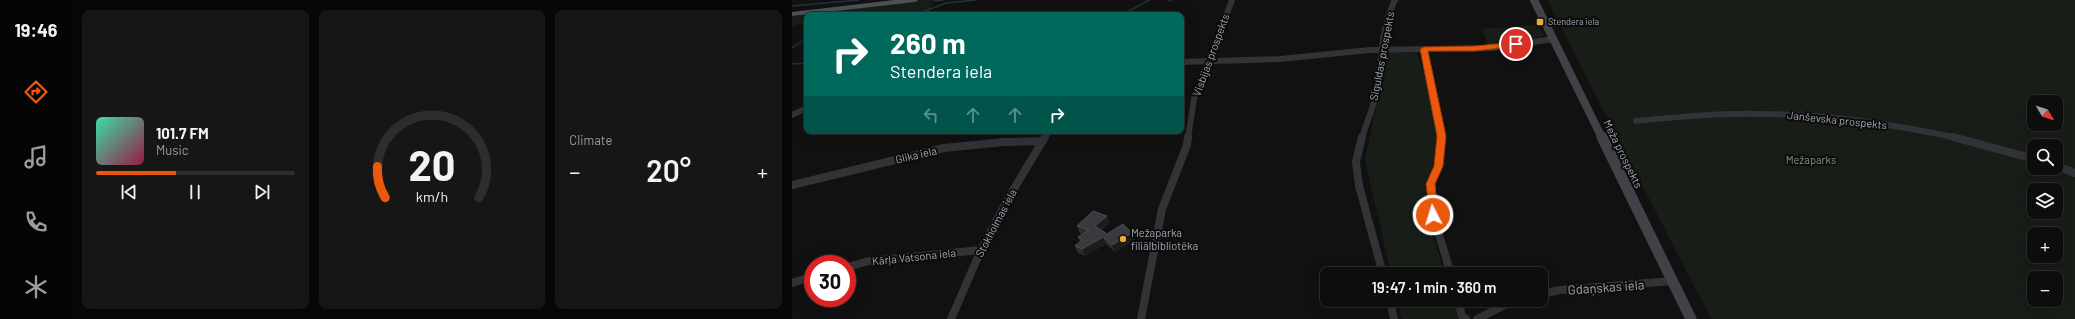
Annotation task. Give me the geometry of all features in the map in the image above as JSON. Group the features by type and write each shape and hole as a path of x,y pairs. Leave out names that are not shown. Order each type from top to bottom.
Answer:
{"main road":[{"path":"792,9 880,0"},
{"path":"810,12 915,0"},
{"path":"792,14 804,13"}],"street":[{"name":"Visbijas prospekts","path":"1141,319 1162,209 1187,145 1194,99 1207,60 1232,0"},
{"name":"Siguldas prospekts","path":"1381,267 1359,186 1356,162 1361,140 1376,96 1381,50 1390,10 1395,0"},
{"name":"Meža prospekts","path":"1534,0 1691,319"},
{"path":"1184,62 1280,59 1381,50 1493,48 1553,39"},
{"path":"1424,49 1442,136 1439,166 1430,184 1433,215 1449,267"},
{"path":"792,115 804,109"},
{"name":"Janševska prospekts","path":"1636,121 1739,114 1778,114 1824,118 1916,130 2027,157"},
{"name":"Stokholmas iela","path":"951,319 982,250 1009,197 1047,134"},
{"name":"Glika iela","path":"792,185 944,148 1004,142 1043,141"},
{"path":"2063,169 2075,173"},
{"name":"Kārļa Vatsona iela","path":"856,264 869,261 982,250"},
{"path":"792,283 804,279"},
{"name":"Gdaņskas iela","path":"1548,293 1560,290 1672,281"},
{"path":"1391,307 1394,319"},
{"path":"1460,307 1462,316 1466,319"},
{"path":"1477,319 1501,307"}],"green space":[{"path":"935,0 928,9 917,12 826,12"},
{"name":"Mežaparks","path":"1547,0 2075,0 2075,319 1711,319"},
{"path":"804,15 804,23 792,27 792,16"},
{"path":"1538,25 1544,36 1512,43 1488,45 1482,29"},
{"path":"1387,53 1417,53 1426,82 1436,136 1434,164 1425,184 1427,217 1443,267 1389,267 1365,160"},
{"path":"1399,307 1456,307 1460,319 1402,319"}],"building":[{"path":"1093,211 1107,216 1095,226 1107,234 1123,224 1132,233 1112,245 1103,237 1082,249 1075,246 1082,240 1078,237 1089,230 1077,226"}],"waterway":[{"path":"792,6 859,0"},
{"path":"934,1 943,0"},
{"path":"922,12 946,3 976,0"},
{"path":"1127,12 1149,0"},
{"path":"792,48 804,40"},
{"path":"792,64 804,63"}],"place":[{"name":"Stendera iela","path":"1540,22"},
{"name":"Mežaparka filiālbibliotēka","path":"1123,239"}],"route":[{"path":"1433,215 1430,184 1439,166 1442,136 1424,49 1475,49 1516,44"}]}
